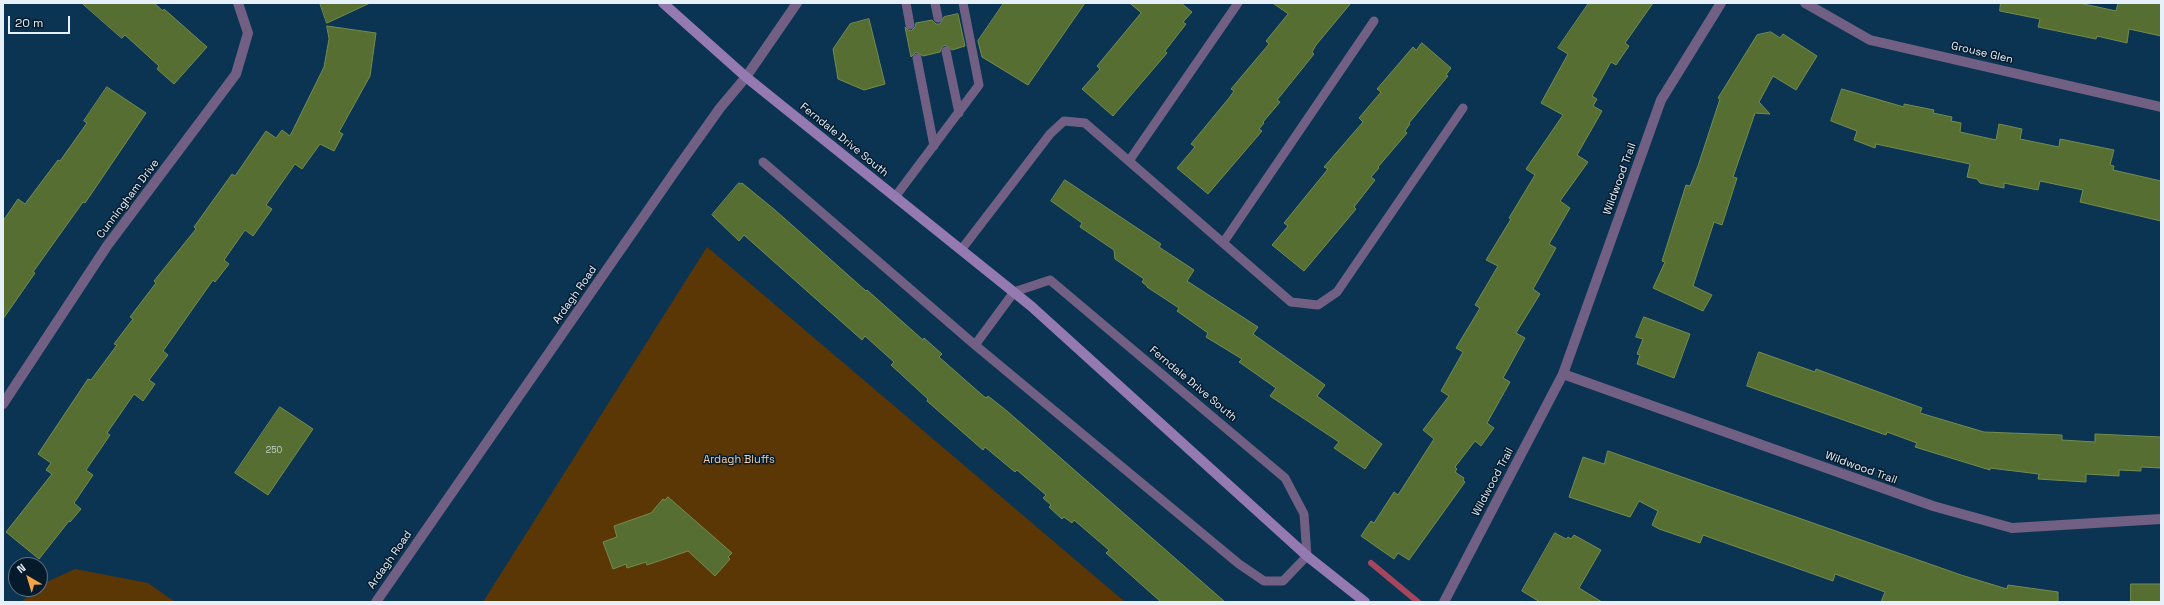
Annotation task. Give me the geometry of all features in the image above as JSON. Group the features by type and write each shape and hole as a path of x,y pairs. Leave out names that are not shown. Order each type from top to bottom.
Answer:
{"main road":[{"name":"Ferndale Drive South","path":"663,3 746,77 1014,292 1307,556 1365,602"}],"street":[{"name":"Cunningham Drive","path":"3,404 107,246 236,74 248,34 238,3"},
{"name":"Ardagh Road","path":"376,602 715,114 746,77 797,3"},
{"name":"Wildwood Trail","path":"1444,602 1563,374 1661,100 1721,3"},
{"name":"Grouse Glen","path":"1805,3 1870,40 2161,107"},
{"name":"Wildwood Trail","path":"1563,374 1933,506 2012,528 2161,519"}],"lane":[{"path":"906,3 910,24"},
{"path":"935,3 938,18"},
{"path":"896,197 979,85 963,3"},
{"path":"1129,161 1238,3"},
{"path":"1224,243 1374,21"},
{"path":"946,51 959,113"},
{"path":"917,58 934,146"},
{"path":"961,250 1050,134 1064,121 1085,123 1291,302 1318,304 1337,292 1463,108"},
{"path":"763,162 975,345 1239,564 1264,581 1283,581 1307,556"},
{"name":"Ferndale Drive South","path":"1014,292 1050,280 1286,478 1304,514 1307,556"},
{"path":"975,345 1014,292"}],"green space":[{"name":"Ardagh Bluffs","path":"707,247 1125,602 483,602"},
{"path":"75,569 148,583 175,602 21,602 27,597 48,597 48,581"}],"building":[{"path":"82,3 154,3 163,11 164,9 207,47 174,84 157,69 159,66 125,35 122,38"},
{"path":"320,3 370,3 327,23"},
{"path":"1004,3 1085,3 1028,85 982,57 978,41"},
{"path":"1130,3 1181,3 1192,12 1183,22 1186,24 1165,51 1167,53 1113,116 1082,89 1100,69 1097,66 1141,13"},
{"path":"1273,3 1351,3 1316,45 1312,52 1314,54 1277,100 1280,102 1259,129 1262,131 1208,194 1177,168 1195,147 1191,144 1229,98 1234,91 1231,89 1269,44 1266,41 1288,14"},
{"path":"1589,3 1653,3 1625,43 1629,46 1616,65 1611,62 1592,96 1597,99 1593,106 1602,111 1577,155 1588,162 1560,201 1570,208 1549,244 1556,248 1533,289 1540,294 1516,333 1525,338 1503,378 1510,382 1487,423 1494,428 1481,446 1475,441 1455,467 1457,469 1455,472 1464,478 1463,480 1465,482 1409,560 1398,553 1394,559 1361,536 1371,521 1374,523 1394,492 1398,495 1434,439 1423,430 1449,396 1441,391 1463,352 1456,348 1480,308 1475,305 1498,266 1486,260 1535,175 1526,169 1563,115 1541,103 1568,54 1558,48"},
{"path":"2001,3 2079,3 2116,11 2118,3 2161,3 2161,36 2129,29 2127,43 2097,36 2096,39 2038,27 2040,19 2000,11"},
{"path":"958,14 965,46 952,50 945,45 942,47 940,52 923,56 916,52 911,57 905,27 911,31 915,27 916,23 932,20 936,24 940,24 944,17"},
{"path":"869,19 885,84 864,90 838,79 833,49 850,24"},
{"path":"327,26 376,33 370,76 339,132 343,134 334,151 320,144 302,169 295,164 266,205 272,209 253,236 245,230 224,260 229,264 215,282 213,280 163,351 168,355 149,380 155,384 143,401 134,394 107,433 110,435 86,470 93,475 74,503 81,509 70,522 69,521 41,557 37,557 6,532 52,474 46,470 51,463 38,454 88,379 91,380 117,345 114,344 133,319 130,317 156,283 154,281 196,229 194,227 232,174 235,176 266,131 276,138 282,130 290,136 324,67 329,39"},
{"path":"1771,32 1780,38 1783,34 1817,56 1796,90 1773,76 1759,102 1770,114 1755,113 1733,177 1737,178 1722,225 1714,222 1693,286 1712,295 1703,311 1653,288 1665,262 1662,261 1686,185 1690,186 1698,166 1720,99 1718,98 1757,35"},
{"path":"1422,43 1451,68 1446,75 1448,76 1409,123 1410,124 1405,131 1407,133 1371,177 1375,180 1354,207 1356,209 1304,271 1272,245 1288,226 1284,223 1328,169 1324,167 1363,122 1359,118 1381,92 1377,89 1413,47 1416,50"},
{"path":"107,87 146,113 85,203 83,202 33,272 35,273 3,319 3,221 18,199 25,204 58,160 60,161 87,123 84,121"},
{"path":"1842,89 1904,107 1904,104 1934,110 1933,113 1952,117 1951,121 1961,123 1960,132 1996,140 1999,124 2022,129 2020,139 2059,147 2060,139 2114,150 2110,165 2114,166 2113,170 2161,181 2161,221 2080,202 2083,190 2040,181 2038,190 2004,183 2004,188 1980,183 1977,179 1967,177 1970,164 1876,144 1875,148 1854,140 1857,131 1831,121"},
{"path":"1065,180 1161,244 1159,247 1194,270 1187,281 1258,327 1253,334 1325,385 1317,396 1382,444 1365,469 1334,448 1339,442 1270,396 1276,388 1239,362 1242,359 1206,337 1208,333 1177,311 1179,308 1147,287 1142,282 1144,279 1115,259 1114,250 1080,227 1082,223 1051,201"},
{"path":"739,183 742,183 775,210 923,340 924,338 942,354 939,357 981,394 986,398 988,396 1007,411 1225,602 1161,602 1106,553 1109,550 1074,520 1072,523 1064,517 1062,519 1049,507 1051,505 1043,498 1046,495 1017,470 1015,472 985,447 983,450 927,401 928,399 891,365 894,362 865,336 862,340 744,235 739,241 712,215"},
{"path":"1644,317 1690,334 1674,378 1637,364 1640,355 1637,354 1643,339 1636,337"},
{"path":"1759,352 1815,372 1816,369 1922,408 1920,413 1984,432 2062,435 2062,440 2095,442 2095,434 2161,437 2161,468 2141,467 2141,471 2119,470 2119,476 2086,474 2086,482 2038,479 2039,474 1990,468 1990,470 1915,447 1917,443 1887,432 1886,435 1747,386"},
{"path":"280,407 313,429 268,495 235,473"},
{"path":"1608,451 1961,575 2007,589 2008,585 2058,592 2058,602 1881,602 1885,592 1835,574 1833,581 1703,535 1700,543 1659,529 1652,525 1658,511 1639,501 1630,517 1569,497 1583,457 1604,464"},
{"path":"668,497 732,553 728,557 730,559 715,576 688,551 647,565 646,562 627,568 626,564 613,569 603,542 617,537 614,526 651,513 663,499 665,500"},
{"path":"1555,533 1566,539 1568,537 1571,539 1574,535 1601,550 1579,588 1602,602 1540,602 1522,591"},
{"path":"2131,584 2161,584 2161,602 2131,602"}],"waterway":[{"path":"1371,563 1418,602"}]}
